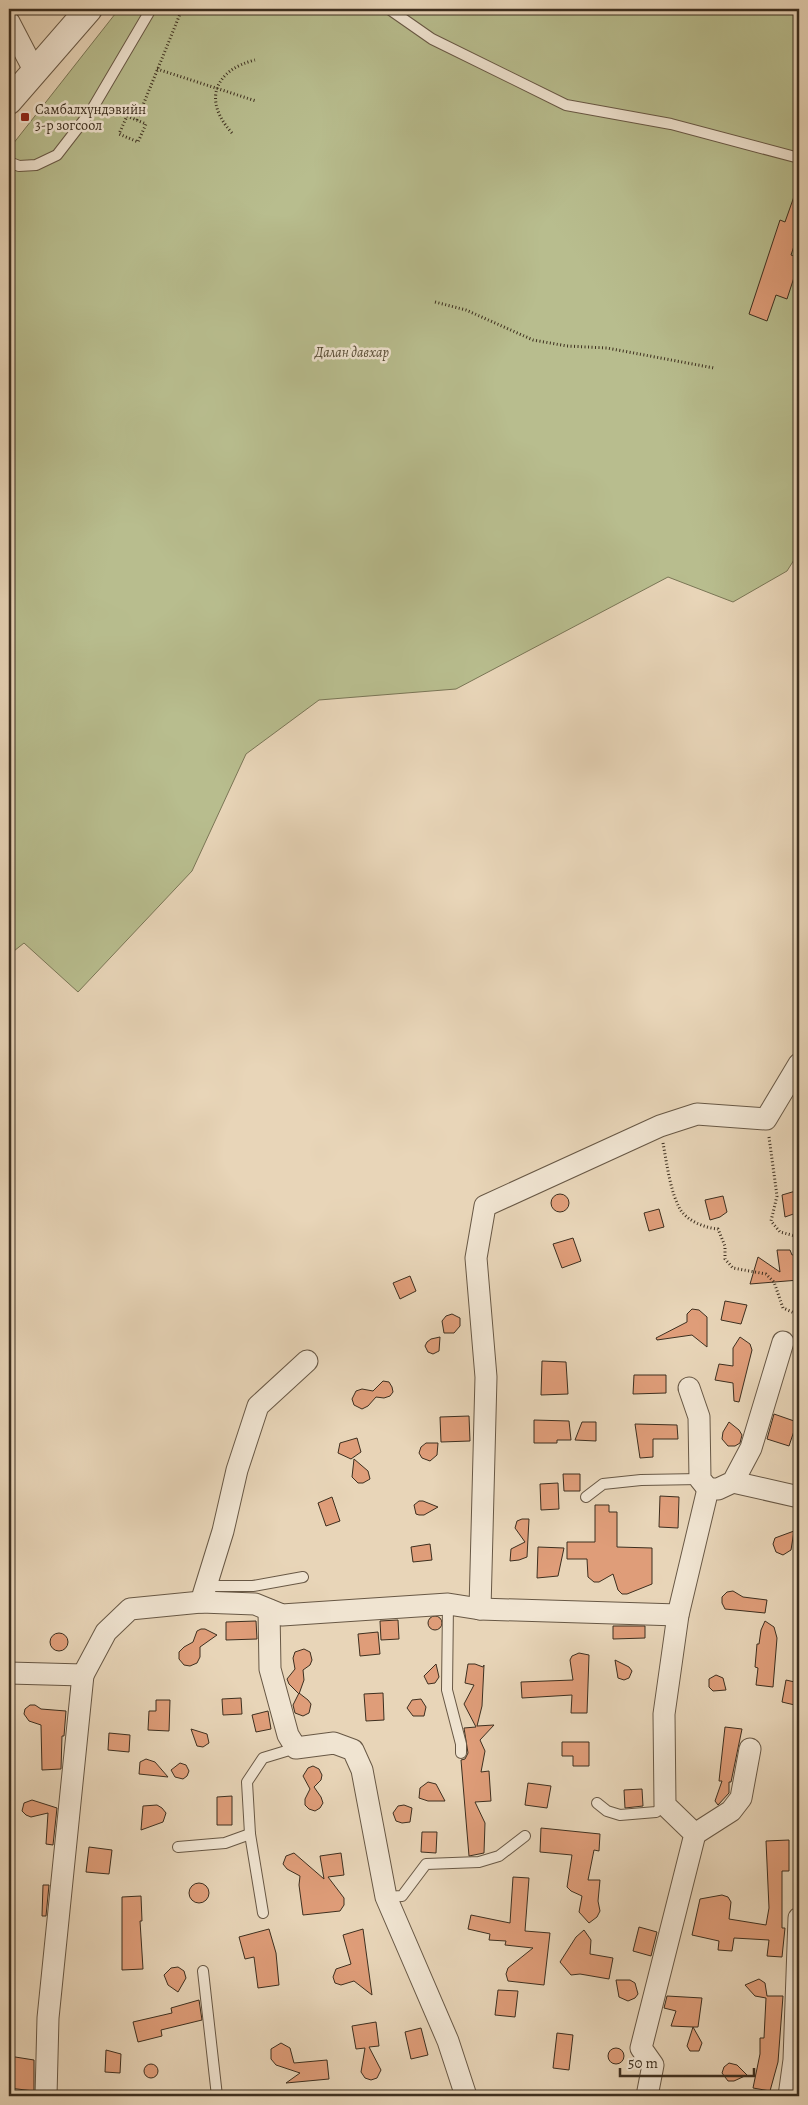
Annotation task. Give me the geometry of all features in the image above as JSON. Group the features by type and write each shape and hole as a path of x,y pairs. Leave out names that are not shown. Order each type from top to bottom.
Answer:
{"street":[{"path":"9,101 89,9"},
{"path":"9,22 35,72"},
{"path":"480,1609 486,1377 476,1258 485,1206 660,1126 697,1114 766,1119 799,1064"},
{"path":"733,1482 751,1448 783,1342"},
{"path":"204,1594 223,1531 237,1470 258,1406 307,1361"},
{"path":"689,1388 699,1417 704,1484 678,1615 664,1714 664,1804 695,1834"},
{"path":"704,1484 718,1489 733,1482 799,1496"},
{"path":"46,2096 48,2018 83,1675 106,1632 130,1609 204,1594 255,1604 282,1615 448,1604 480,1609 678,1615"},
{"path":"269,1610 270,1669 288,1735 296,1748 334,1743 353,1750 362,1770 386,1897 448,2041 466,2096"},
{"path":"9,1673 83,1675"},
{"path":"647,2096 652,2065 641,2048 695,1834 731,1811 741,1798 750,1749"},
{"path":"789,2096 794,2060 799,1918"}],"lane":[{"path":"9,162 19,166 36,165 57,155 91,111 151,9"},
{"path":"389,9 432,39 566,105 671,124 799,158"},
{"path":"586,1497 603,1484 641,1480 704,1484"},
{"path":"204,1594 303,1577"},
{"path":"448,1604 447,1690 461,1744 461,1753"},
{"path":"263,1913 250,1834 247,1782 263,1758 296,1748"},
{"path":"597,1803 607,1811 620,1816 656,1812 664,1804"},
{"path":"178,1847 225,1843 250,1834"},
{"path":"386,1897 402,1896 426,1864 479,1862 499,1856 525,1836"},
{"path":"203,1971 217,2096"}],"path":[{"path":"137,120 182,9"},
{"path":"232,133 223,123 218,112 215,100 217,88 223,77 232,68 255,60"},
{"path":"158,69 256,101"},
{"path":"128,116 137,120 146,124 138,142 119,134 128,116"},
{"path":"435,302 466,310 533,340 567,346 607,348 714,368"},
{"path":"766,1119 777,1196 771,1221 780,1232 799,1237"},
{"path":"660,1126 671,1183 680,1210 708,1228 718,1229 725,1246 725,1259 729,1264 733,1268 766,1274 774,1282 783,1308 799,1315"}],"green space":[{"name":"Далан давхар","path":"119,9 799,9 799,552 787,571 733,602 668,577 456,689 319,700 246,754 192,871 78,992 24,943 9,955 9,149"}],"building":[{"path":"797,188 799,188 799,231 791,255 799,258 799,262 787,299 776,295 767,321 749,314 780,220 785,222"},
{"path":"799,1190 799,1212 785,1217 782,1195"},
{"path":"556,1194 564,1194 569,1199 567,1210 556,1212 551,1207 551,1199"},
{"path":"723,1196 727,1212 720,1217 710,1220 705,1200"},
{"path":"659,1209 664,1227 649,1231 644,1213"},
{"path":"573,1238 581,1261 562,1268 553,1244"},
{"path":"777,1250 790,1250 792,1255 799,1254 799,1280 750,1284 758,1257 780,1272"},
{"path":"410,1276 416,1291 400,1299 393,1283"},
{"path":"725,1301 747,1305 741,1324 721,1320"},
{"path":"692,1309 699,1310 707,1317 707,1347 692,1335 657,1340 656,1338 687,1322 687,1314"},
{"path":"452,1314 460,1318 460,1326 454,1333 444,1333 442,1321 446,1316"},
{"path":"440,1337 439,1351 433,1354 428,1352 425,1346 427,1342"},
{"path":"740,1337 750,1344 752,1350 739,1402 734,1401 733,1383 715,1380 719,1364 733,1366 733,1348"},
{"path":"542,1361 566,1362 568,1394 541,1395"},
{"path":"634,1375 666,1375 666,1393 633,1394"},
{"path":"383,1381 389,1382 392,1387 393,1392 390,1396 384,1398 376,1397 368,1406 362,1409 354,1405 352,1399 356,1391 362,1389 373,1391"},
{"path":"774,1414 797,1422 789,1446 767,1439"},
{"path":"469,1416 470,1441 441,1442 440,1417"},
{"path":"534,1420 569,1421 571,1440 557,1440 557,1443 534,1443"},
{"path":"582,1422 596,1422 596,1441 575,1440"},
{"path":"729,1422 742,1435 740,1443 735,1446 728,1446 722,1439 723,1432"},
{"path":"635,1424 677,1425 678,1439 653,1439 653,1457 640,1458"},
{"path":"357,1438 361,1452 351,1459 338,1453 340,1443"},
{"path":"426,1443 438,1443 437,1455 430,1461 422,1458 419,1453 421,1447"},
{"path":"354,1459 368,1471 370,1479 363,1483 358,1483 352,1477"},
{"path":"563,1474 580,1474 580,1491 564,1491"},
{"path":"558,1483 559,1509 541,1510 540,1484"},
{"path":"660,1496 679,1497 678,1528 659,1527"},
{"path":"332,1497 340,1521 326,1526 318,1503"},
{"path":"419,1501 438,1507 424,1515 419,1515 416,1514 414,1505"},
{"path":"595,1505 609,1505 609,1512 617,1512 617,1547 652,1548 652,1584 627,1594 622,1594 618,1590 613,1574 599,1582 594,1582 588,1577 587,1559 567,1559 567,1542 595,1542"},
{"path":"529,1519 527,1557 510,1561 511,1549 525,1542 515,1528 517,1521"},
{"path":"794,1531 791,1550 783,1555 776,1552 773,1544 775,1538"},
{"path":"430,1544 432,1560 413,1562 411,1547"},
{"path":"538,1547 564,1548 558,1576 537,1578"},
{"path":"733,1591 743,1597 767,1600 765,1613 725,1609 722,1597 727,1592"},
{"path":"435,1616 440,1618 442,1623 440,1628 435,1630 430,1628 428,1623 430,1618"},
{"path":"398,1620 399,1639 381,1640 380,1621"},
{"path":"256,1621 257,1639 226,1640 226,1622"},
{"path":"765,1621 774,1627 777,1638 773,1687 756,1685 758,1668 755,1667 757,1644 759,1644 761,1630"},
{"path":"613,1626 645,1626 645,1638 613,1639"},
{"path":"201,1629 217,1635 200,1647 200,1657 197,1663 190,1666 184,1665 179,1659 179,1652 193,1642 197,1631"},
{"path":"378,1632 380,1654 360,1656 358,1634"},
{"path":"59,1633 65,1636 68,1642 65,1648 59,1651 53,1648 50,1642 53,1636"},
{"path":"304,1649 310,1652 312,1660 310,1665 303,1670 304,1680 299,1694 289,1684 287,1679 295,1669 293,1658 295,1652"},
{"path":"579,1653 589,1655 587,1713 571,1713 572,1695 522,1698 521,1682 573,1680 570,1660 572,1656"},
{"path":"615,1660 629,1667 632,1671 629,1678 624,1680 618,1678"},
{"path":"436,1664 439,1677 435,1683 428,1684 424,1676"},
{"path":"468,1664 483,1667 484,1665 482,1706 477,1726 494,1725 480,1740 485,1751 481,1772 489,1771 491,1801 475,1802 485,1823 484,1853 469,1856 461,1760 465,1759 468,1753 464,1728 476,1727 464,1704 474,1685 465,1683"},
{"path":"716,1675 723,1678 726,1690 713,1691 709,1687 709,1679"},
{"path":"786,1680 799,1683 799,1706 782,1702"},
{"path":"299,1693 311,1704 309,1713 303,1716 295,1713 293,1705"},
{"path":"383,1693 384,1720 366,1721 364,1694"},
{"path":"241,1698 242,1714 223,1715 222,1699"},
{"path":"421,1699 426,1707 424,1716 413,1716 407,1708 412,1700"},
{"path":"156,1700 170,1700 169,1731 148,1730 149,1711 156,1711"},
{"path":"30,1705 35,1705 41,1709 66,1711 64,1736 62,1736 61,1769 42,1770 41,1725 29,1721 24,1714 25,1709"},
{"path":"268,1711 271,1729 256,1732 252,1715"},
{"path":"725,1727 742,1729 731,1782 729,1782 729,1793 718,1805 715,1801 722,1781 719,1781"},
{"path":"191,1729 207,1734 209,1743 203,1747 197,1746"},
{"path":"109,1733 130,1735 129,1752 108,1750"},
{"path":"562,1742 589,1742 589,1766 573,1766 573,1756 562,1756"},
{"path":"146,1759 155,1762 168,1777 139,1774 140,1762"},
{"path":"180,1763 186,1765 189,1771 183,1779 175,1777 171,1770"},
{"path":"313,1766 319,1769 322,1775 321,1780 314,1787 323,1803 315,1811 305,1805 305,1799 310,1789 303,1776 308,1768"},
{"path":"428,1782 436,1784 445,1801 428,1801 419,1798 420,1788"},
{"path":"528,1783 551,1786 547,1808 525,1805"},
{"path":"642,1789 643,1806 625,1808 624,1790"},
{"path":"232,1796 232,1825 217,1825 217,1797"},
{"path":"32,1800 57,1808 53,1845 46,1844 48,1813 31,1817 22,1811 24,1803"},
{"path":"157,1805 166,1813 163,1822 141,1830 143,1806"},
{"path":"404,1805 412,1808 410,1822 402,1823 396,1821 393,1813 398,1806"},
{"path":"541,1828 600,1834 599,1851 594,1850 588,1880 600,1880 598,1901 600,1911 597,1917 589,1923 579,1912 582,1896 567,1887 572,1855 540,1852"},
{"path":"422,1832 437,1832 436,1853 421,1852"},
{"path":"789,1840 789,1871 782,1871 782,1928 785,1928 782,1957 767,1956 769,1940 734,1938 732,1951 718,1950 719,1941 692,1935 700,1899 722,1895 728,1897 731,1902 729,1919 766,1925 769,1908 766,1841"},
{"path":"89,1847 112,1850 109,1874 86,1872"},
{"path":"294,1853 324,1879 320,1856 341,1853 344,1875 328,1877 344,1898 344,1905 340,1911 303,1915 299,1885 300,1876 287,1869 283,1864 286,1856"},
{"path":"513,1877 529,1878 525,1931 550,1933 544,1985 508,1981 506,1974 508,1968 533,1948 505,1945 506,1941 489,1940 490,1934 468,1929 471,1915 510,1923"},
{"path":"195,1883 203,1883 209,1889 209,1897 203,1903 195,1903 189,1897 189,1889"},
{"path":"43,1885 49,1885 46,1916 42,1916"},
{"path":"141,1896 142,1921 140,1921 143,1969 122,1970 122,1897"},
{"path":"639,1927 657,1932 651,1956 633,1951"},
{"path":"269,1929 276,1953 279,1985 258,1988 254,1957 245,1959 239,1937"},
{"path":"363,1929 372,1995 354,1981 341,1985 335,1983 333,1977 336,1969 351,1964 343,1935"},
{"path":"584,1930 591,1940 590,1954 613,1958 609,1979 580,1974 571,1975 560,1962 576,1937"},
{"path":"178,1967 184,1971 186,1978 178,1992 168,1985 164,1975 171,1968"},
{"path":"759,1979 765,1983 767,1996 783,1996 778,2062 770,2091 753,2088 760,2054 760,2038 764,2038 766,1998 755,1996 745,1985"},
{"path":"616,1980 630,1980 635,1983 638,1994 635,1998 628,2001 619,1997"},
{"path":"498,1990 518,1991 515,2017 495,2015"},
{"path":"667,1996 702,1998 698,2027 671,2026 676,2011 664,2008"},
{"path":"199,2000 202,2020 161,2030 162,2036 138,2042 133,2022 172,2013 171,2008"},
{"path":"376,2022 379,2046 369,2047 381,2070 377,2078 371,2080 365,2078 361,2072 365,2048 356,2049 352,2026"},
{"path":"693,2027 702,2043 699,2051 690,2051 687,2046"},
{"path":"421,2028 428,2055 411,2059 405,2032"},
{"path":"557,2033 573,2035 569,2070 553,2068"},
{"path":"281,2043 290,2048 294,2063 327,2060 329,2079 286,2083 300,2073 276,2065 271,2059 271,2049"},
{"path":"613,2048 619,2048 624,2053 622,2062 613,2064 608,2059 608,2053"},
{"path":"106,2050 121,2054 120,2073 105,2072"},
{"path":"9,2056 34,2060 34,2091 9,2088"},
{"path":"729,2063 737,2065 747,2075 734,2081 728,2081 722,2073 724,2067"},
{"path":"148,2064 154,2064 158,2071 154,2078 148,2078 144,2074 144,2068"}],"place":[{"name":"Самбалхүндэвийн 3-р зогсоол","path":"25,117"}]}
